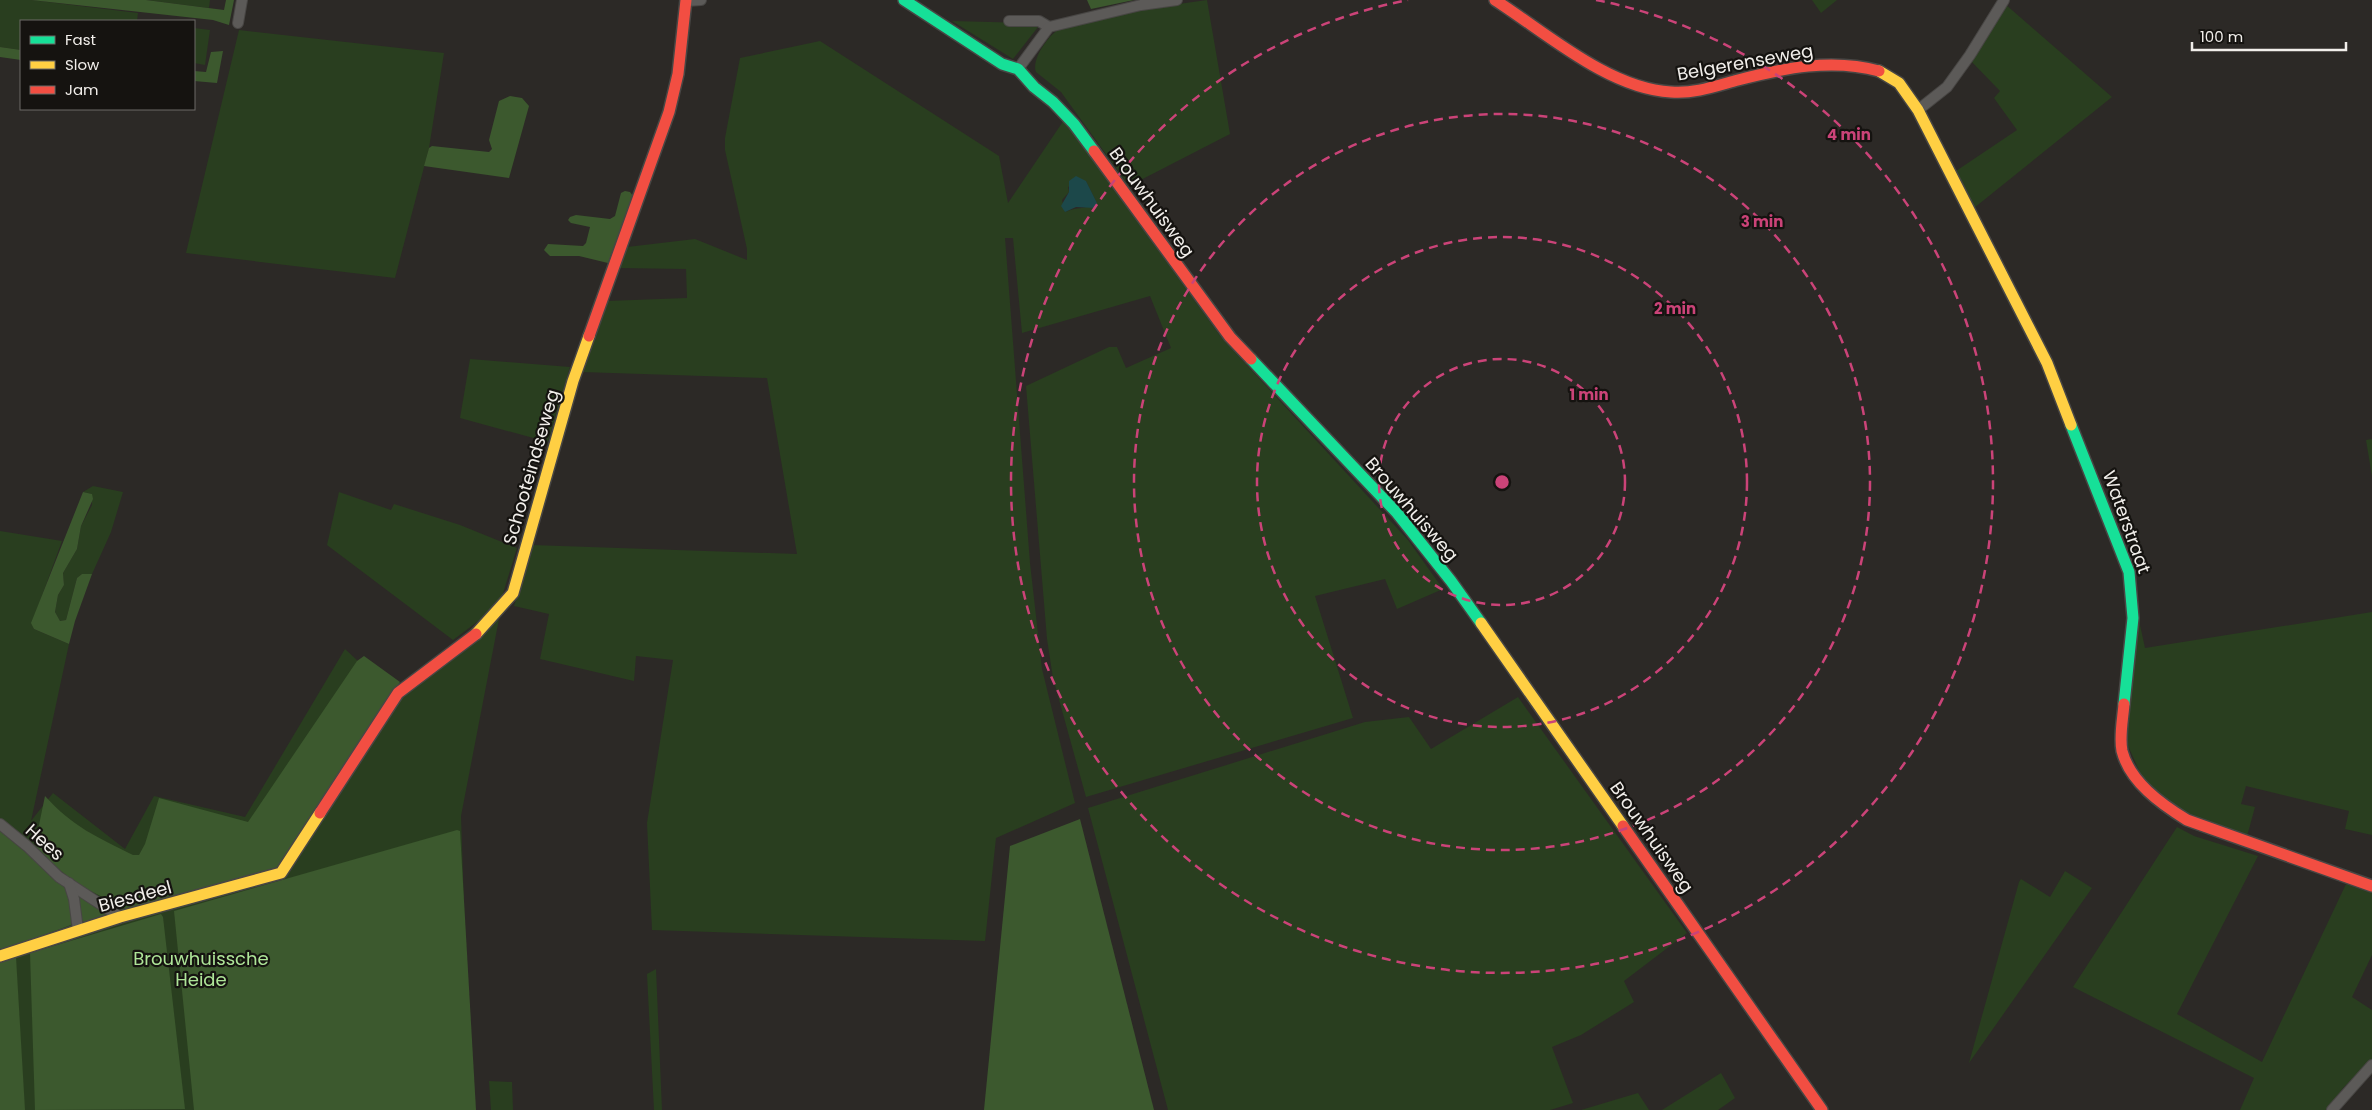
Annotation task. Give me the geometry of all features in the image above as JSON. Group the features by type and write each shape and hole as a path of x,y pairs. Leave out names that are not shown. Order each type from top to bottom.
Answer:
{"street":[{"path":"238,23 242,0"},
{"path":"686,0 701,0"},
{"name":"Schooteindseweg","path":"281,873 398,693 481,630 514,593 573,381 669,112 678,74 686,0"},
{"name":"Brouwhuisweg","path":"904,0 1002,64 1018,69 1034,87 1053,102 1074,124 1230,337 1397,513 1426,550 1822,1110"},
{"path":"1018,69 1049,27 1141,5 1177,0"},
{"name":"Belgerenseweg","path":"1495,0 1589,61 1637,85 1658,91 1677,94 1764,73 1811,66 1850,64 1867,66 1896,80 1918,110"},
{"path":"1918,110 1947,87 1970,55 2004,0"},
{"path":"1010,21 1039,21 1049,27"},
{"name":"Waterstraat","path":"1918,110 2047,363 2129,572 2133,618 2122,727 2122,750 2134,776 2165,806 2187,820 2372,886"},
{"name":"Hees","path":"0,824 69,884 120,916"},
{"name":"Biesdeel","path":"0,956 120,916 164,906 281,873"},
{"name":"Hees","path":"69,884 74,900 78,930"},
{"path":"2332,1110 2372,1065"}],"green space":[{"path":"0,0 31,0 138,13 137,20 20,20 20,50 0,47"},
{"path":"31,0 146,0 224,10 226,0 234,0 229,25 213,20"},
{"path":"146,0 210,0 209,8"},
{"path":"1087,0 1134,0 1091,9"},
{"path":"1207,0 1230,134 1129,186 1061,92 1036,72 1036,60 1046,41 1061,28 1136,11"},
{"path":"1812,0 1837,0 1821,13"},
{"path":"2005,4 2112,97 1974,208 1956,171 2017,130 1994,98 2000,91 1970,60"},
{"path":"952,21 1029,23 1038,27 1013,59"},
{"path":"195,28 210,30 205,65 195,63"},
{"path":"239,30 444,53 429,148 395,278 186,253"},
{"path":"820,41 999,156 1008,203 1064,120 1221,337 1408,540 1443,589 1397,609 1385,579 1315,596 1353,718 1086,797 1053,678 1047,639 1026,386 1109,347 1117,347 1126,368 1171,348 1150,296 1022,333 1013,238 1005,238 1030,563 1042,669 1075,803 996,838 985,941 652,930 647,823 673,660 636,656 634,681 540,659 549,614 514,606 532,545 797,554 767,378 582,372 607,301 687,298 686,269 619,268 627,247 695,239 747,260 747,249 725,150 725,138 740,58","holes":["1086,181 1097,203 1065,212 1062,200 1069,192 1068,187"]},
{"path":"0,47 20,50 20,60 0,57"},
{"path":"223,51 217,83 195,81 195,71 206,72 211,52"},
{"path":"510,96 522,98 529,106 509,178 424,166 429,148 432,146 489,152 492,149 489,140 499,101"},
{"path":"625,191 630,192 633,196 608,263 579,256 550,256 544,250 548,244 583,246 586,243 590,227 571,223 568,220 570,217 576,215 610,219 615,216 621,193"},
{"path":"470,359 570,367 548,442 460,418"},
{"path":"2372,439 2372,476 2366,440"},
{"path":"93,486 123,492 111,532 92,574 82,574 77,578 66,620 60,621 55,612 58,595 64,585 63,573 77,549 81,526 92,505 92,494 83,492"},
{"path":"83,492 92,494 93,499 81,526 77,549 63,573 64,585 58,595 55,612 60,621 66,620 77,578 82,574 92,574 69,644 34,629 31,623"},
{"path":"339,492 391,510 394,504 460,525 517,548 501,600 493,610 453,640 327,545"},
{"name":"Brouwhuissche Heide","path":"0,531 62,541 32,623 34,629 69,644 31,821 53,793 125,849 154,796 245,817 345,649 386,687 398,701 499,619 461,816 471,1110 0,1110"},
{"path":"2137,611 2145,648 2372,612 2372,835 2345,829 2349,811 2246,786 2241,804 2255,807 2246,840 2198,824 2144,782 2126,741"},
{"path":"364,656 400,682 280,869 128,910 77,884 34,849 45,796 76,824 133,855 139,855 145,844 159,798 248,822 357,661"},
{"path":"1518,697 1687,933 1624,981 1634,1002 1581,1035 1552,1047 1573,1103 1550,1110 1168,1110 1088,808 1365,722 1409,717 1431,749"},
{"path":"1080,819 1154,1110 984,1110 1010,846"},
{"path":"2177,827 2194,836 2258,856 2177,1014 2262,1062 2346,884 2372,893 2372,955 2352,997 2372,1010 2372,1059 2343,1088 2327,1110 2240,1110 2254,1078 2073,987"},
{"path":"457,830 460,831 476,1110 194,1110 174,911"},
{"path":"0,831 65,885 70,894 73,915 71,925 0,951"},
{"path":"2065,871 2092,888 1969,1063 2019,882 2021,879 2050,897"},
{"path":"79,895 116,913 81,927"},
{"path":"161,914 163,917 185,1109 35,1110 30,953"},
{"path":"16,957 25,1110 0,1110 0,961"},
{"path":"656,969 662,1110 654,1110 647,974"},
{"path":"1721,1073 1735,1098 1718,1110 1662,1110"},
{"path":"489,1081 512,1082 513,1110 491,1110"},
{"path":"1638,1093 1649,1110 1581,1110"}],"water":[{"path":"1076,176 1086,181 1097,203 1095,208 1076,207 1065,212 1061,206 1069,192 1069,181"}],"traffic: fast":[{"path":"904,0 1002,64 1018,69 1034,87 1053,102 1074,124 1094,151"},
{"path":"1251,359 1397,513 1451,581 1481,623"},
{"path":"2071,425 2129,572 2133,618 2124,704"}],"traffic: slow":[{"path":"1879,71 1899,83 1918,110 2047,363 2071,425"},
{"path":"476,634 513,593 573,381 589,336"},
{"path":"1481,623 1623,826"},
{"path":"0,956 120,917 281,873 320,813"}],"traffic: jam":[{"path":"589,336 669,112 678,74 686,0"},
{"path":"1495,0 1578,57 1624,81 1648,88 1671,92 1697,91 1790,68 1808,66 1844,65 1879,71"},
{"path":"1094,151 1230,337 1251,359"},
{"path":"320,813 398,693 476,634"},
{"path":"2124,704 2121,740 2126,762 2139,782 2167,807 2187,820 2372,886"},
{"path":"1623,826 1822,1110"}]}
